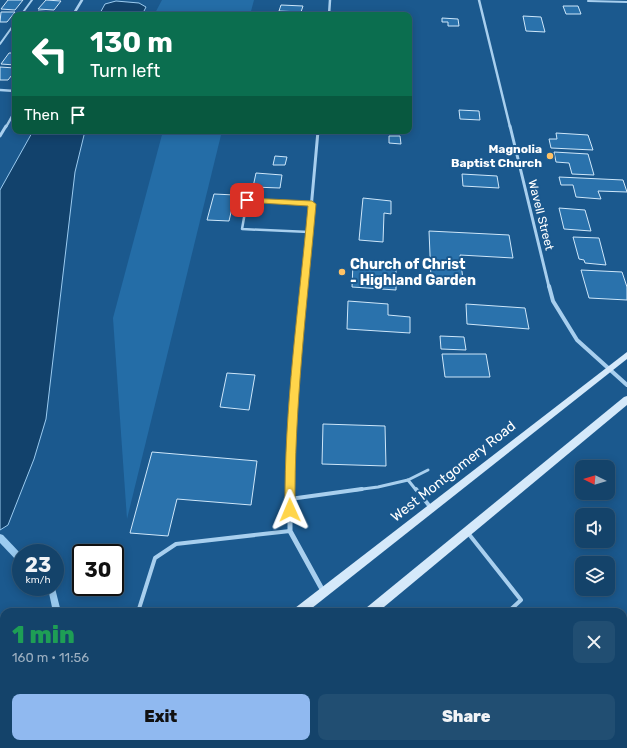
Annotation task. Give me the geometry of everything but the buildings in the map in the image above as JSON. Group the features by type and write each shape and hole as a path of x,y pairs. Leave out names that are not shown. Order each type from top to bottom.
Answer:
{"main road":[{"name":"West Montgomery Road","path":"303,608 627,355"},
{"path":"375,608 627,400"}],"street":[{"path":"75,12 82,0"},
{"path":"329,12 330,0"},
{"name":"Wavell Street","path":"479,0 554,301 577,340 627,385"},
{"path":"0,90 12,91"},
{"path":"0,136 12,116"},
{"path":"318,134 293,419 290,531 324,592"}],"lane":[{"path":"23,12 32,0"},
{"path":"588,1 627,2"},
{"path":"0,44 12,27"},
{"path":"309,232 242,230 247,200 312,204"},
{"path":"290,499 378,487 408,480 428,470"},
{"path":"408,480 431,508"},
{"path":"139,608 155,558 176,544 290,531"},
{"path":"467,532 521,600 512,608"}],"shaded area":[{"path":"162,0 254,0 251,12 156,12"},
{"path":"116,1 139,3 146,7 144,12 101,12 105,4"},
{"path":"31,134 84,134 75,172 46,419 34,459 8,525 0,530 0,190"},
{"path":"162,134 221,134 127,519 113,318"}],"waterway":[{"path":"0,538 12,550"},
{"path":"53,596 56,608"}],"place":[{"name":"Magnolia Baptist Church","path":"550,156"},
{"name":"Church of Christ - Highland Garden","path":"342,272"}],"route":[{"path":"247,200 312,204 293,419 290,473 290,510"}]}
